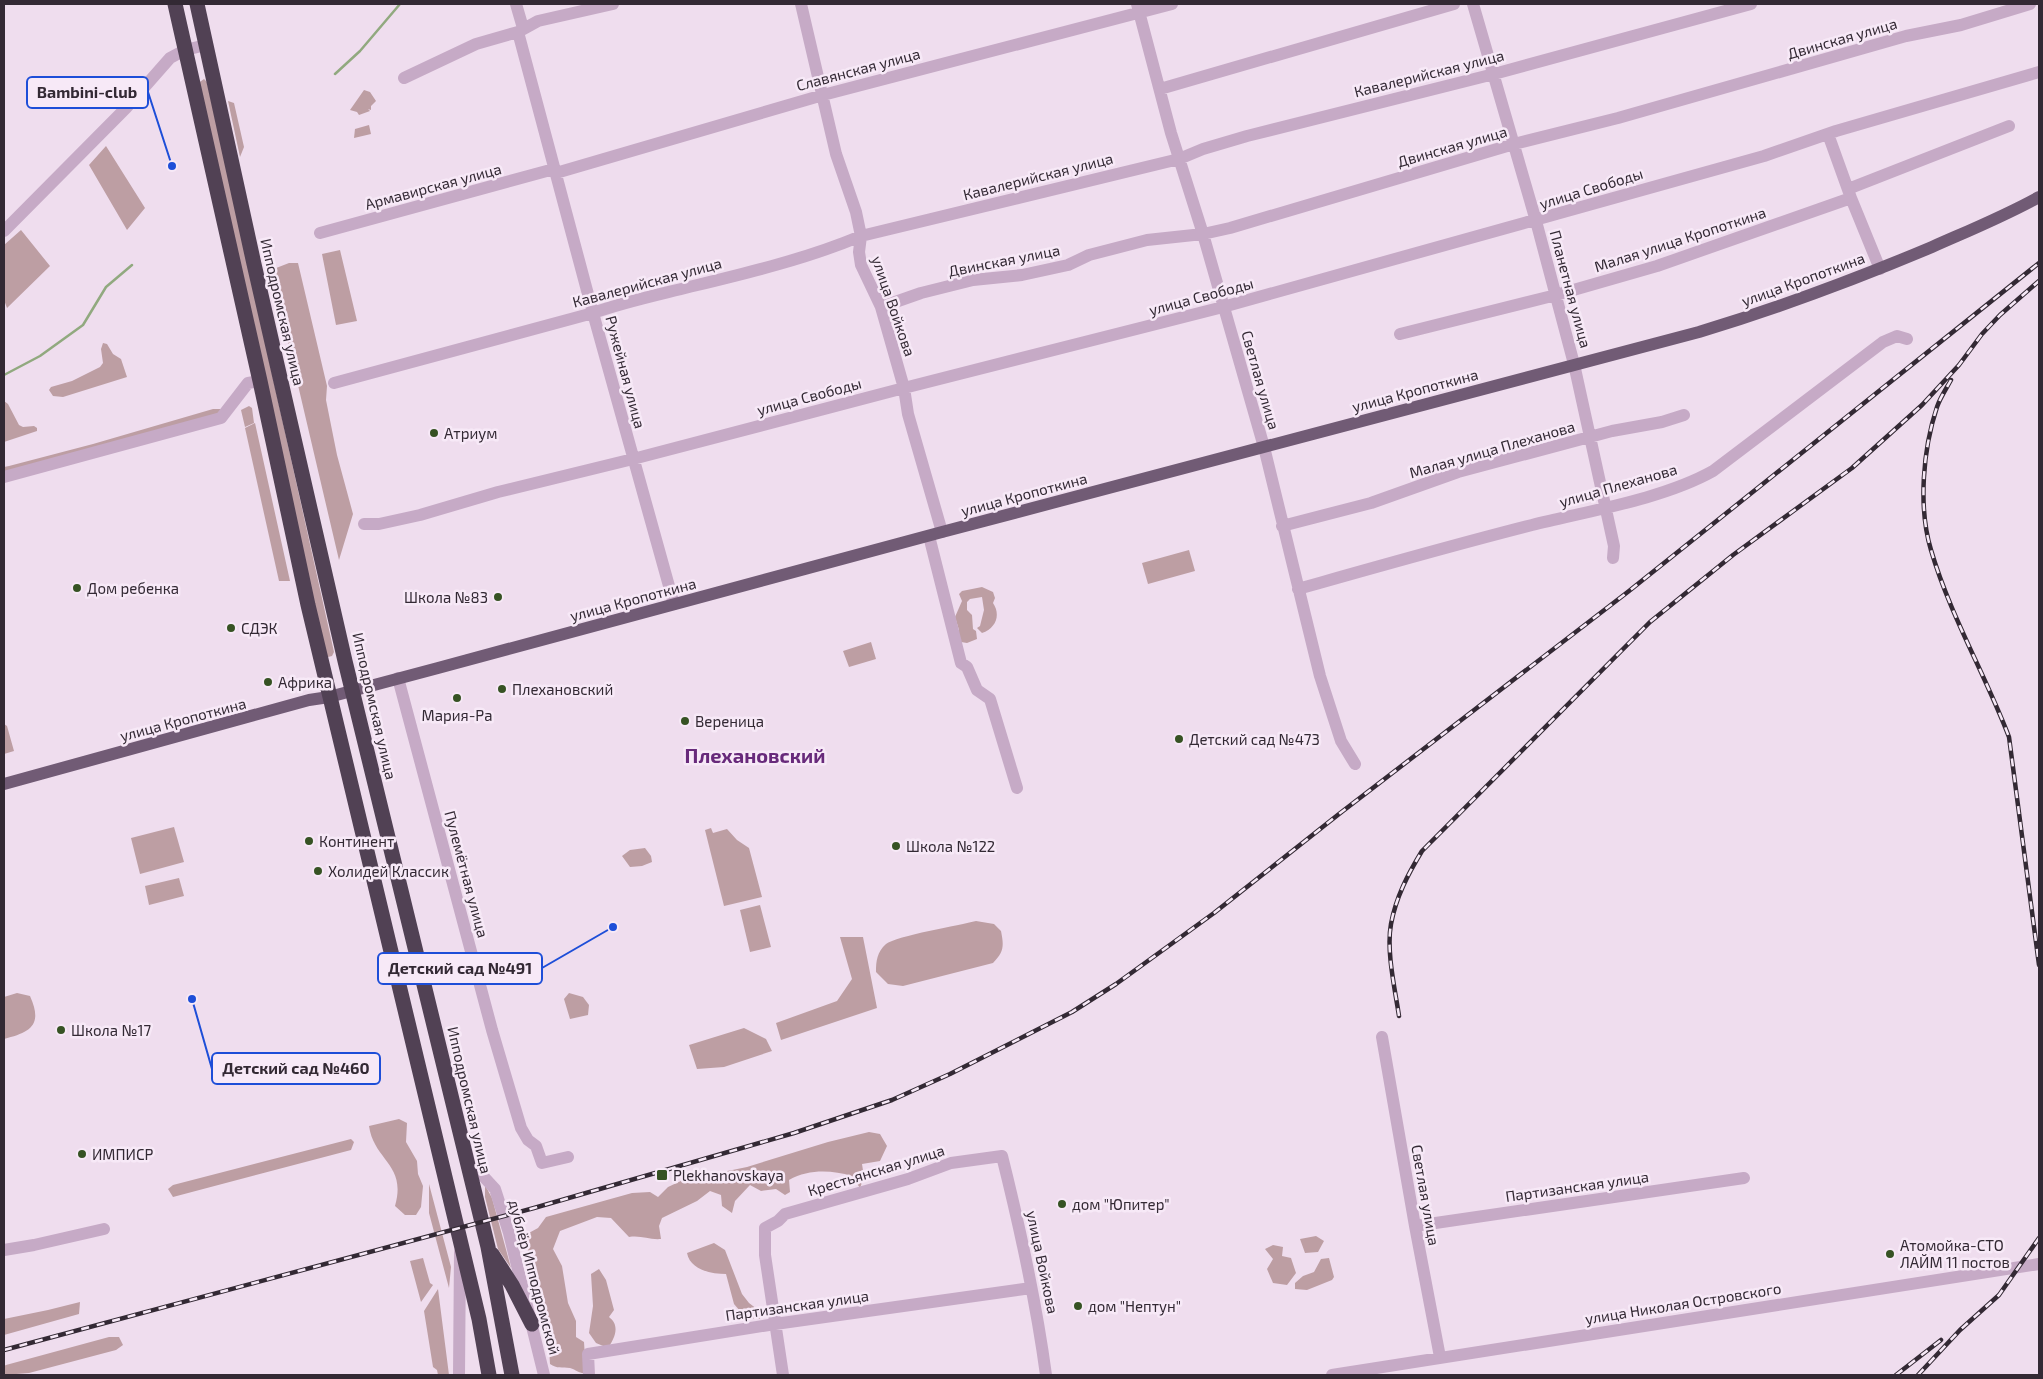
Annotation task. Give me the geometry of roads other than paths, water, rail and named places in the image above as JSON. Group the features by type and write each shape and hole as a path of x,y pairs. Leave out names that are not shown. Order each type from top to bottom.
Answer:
{"highway":[{"path":"175,4 329,697 375,880 479,1319 489,1375"},
{"name":"Ипподромская улица","path":"197,4 254,264 352,690 488,1247 512,1375"},
{"path":"191,78 197,72 212,73"},
{"path":"488,1247 512,1285 532,1324"}],"main road":[{"name":"улица Кропоткина","path":"4,784 309,700 329,697 1754,315 1880,269 1955,237 2039,197"}],"street":[{"name":"Ружейная улица","path":"516,4 520,30 555,171 674,604"},
{"path":"404,78 476,44 520,30 538,21 613,4"},
{"name":"улица Войкова","path":"801,4 836,154 856,212 861,236 859,252 861,266 881,307 904,388 908,414 942,532"},
{"name":"Славянская улица","path":"555,171 1138,8 1172,4"},
{"path":"1160,90 1454,4"},
{"name":"Планетная улица","path":"1473,4 1536,221 1574,364 1614,546 1613,558"},
{"name":"Кавалерийская улица","path":"334,383 593,313 618,304 691,287 832,248 861,236 1179,159 1203,148 1247,136 1494,74 1751,4"},
{"name":"Двинская улица","path":"881,307 921,293 973,280 1022,275 1068,265 1089,255 1147,240 1203,234 1230,228 1514,144 1627,116 1906,36 1961,25 2030,4"},
{"name":"Светлая улица","path":"1138,8 1179,159 1203,234 1264,447 1320,676 1341,741 1355,764"},
{"path":"4,231 126,108 170,58 185,50 206,45"},
{"name":"улица Свободы","path":"364,524 379,524 420,515 498,492 634,459 1223,307 1764,156 1828,134 2039,72"},
{"name":"Малая улица Кропоткина","path":"1400,334 1556,295 1657,266 1850,194 2008,126"},
{"path":"1828,134 1880,269"},
{"name":"Армавирская улица","path":"320,233 555,171"},
{"name":"улица Плеханова","path":"1298,589 1454,545 1652,495 1699,478 1713,471 1883,342 1897,336 1907,339"},
{"path":"4,477 221,418 248,383 260,380"},
{"name":"Малая улица Плеханова","path":"1282,526 1371,503 1458,472 1590,439 1612,431 1684,416"},
{"path":"929,536 961,663 967,667 977,690 990,699 1017,788"},
{"name":"Пулемётная улица","path":"398,678 490,1021 521,1128 528,1140 536,1146 542,1163 568,1156"},
{"name":"Светлая улица","path":"1382,1037 1440,1358"},
{"name":"улица Войкова","path":"1002,1156 1019,1224 1040,1331 1046,1375"},
{"name":"Крестьянская улица","path":"775,1324 765,1255 765,1228 778,1221 785,1214 908,1179 951,1163 1002,1156"},
{"name":"дублёр Ипподромской","path":"469,1170 483,1176 495,1189 544,1375"},
{"name":"Партизанская улица","path":"1415,1226 1744,1178"},
{"path":"4,1250 104,1230"},
{"path":"459,1375 460,1242"},
{"name":"улица Николая Островского","path":"1332,1375 2039,1264"},
{"name":"Партизанская улица","path":"589,1375 588,1354 775,1324 1031,1288"},
{"path":"775,1324 783,1375"}],"waterway":[{"path":"335,74 360,51 400,4"},
{"path":"4,375 40,356 83,325 106,287 132,265"}],"railway":[{"path":"4,1350 534,1208 794,1133 892,1100 950,1074 1072,1012 1116,984 1214,913 1339,814 1629,591 2039,263"},
{"path":"1399,1016 1390,958 1391,924 1403,886 1422,851 1650,622 1733,555 1852,468 1922,405 1959,365 1982,334 2000,315 2039,281"},
{"path":"1951,380 1937,407 1928,441 1924,478 1924,515 1931,550 1948,598 2009,737 2039,965"},
{"path":"1918,1375 1960,1330 1999,1295 2039,1238"},
{"path":"1896,1375 1941,1340"}],"place":[{"name":"Bambini-club","path":"172,166"},
{"name":"Атриум","path":"434,433"},
{"name":"Дом ребенка","path":"77,588"},
{"name":"Школа №83","path":"498,597"},
{"name":"СДЭК","path":"231,628"},
{"name":"Африка","path":"268,682"},
{"name":"Плехановский","path":"502,689"},
{"name":"Мария-Ра","path":"457,698"},
{"name":"Вереница","path":"685,721"},
{"name":"Детский сад №473","path":"1179,739"},
{"name":"Континент","path":"309,841"},
{"name":"Школа №122","path":"896,846"},
{"name":"Холидей Классик","path":"318,871"},
{"name":"Детский сад №491","path":"613,927"},
{"name":"Детский сад №460","path":"192,999"},
{"name":"Школа №17","path":"61,1030"},
{"name":"ИМПИСР","path":"82,1154"},
{"name":"Plekhanovskaya","path":"662,1175"},
{"name":"дом \"Юпитер\"","path":"1062,1204"},
{"name":"Атомойка-СТО ЛАЙМ 11 постов","path":"1890,1254"},
{"name":"дом \"Нептун\"","path":"1078,1306"}],"district":[{"name":"Плехановский","path":"755,755"}]}
